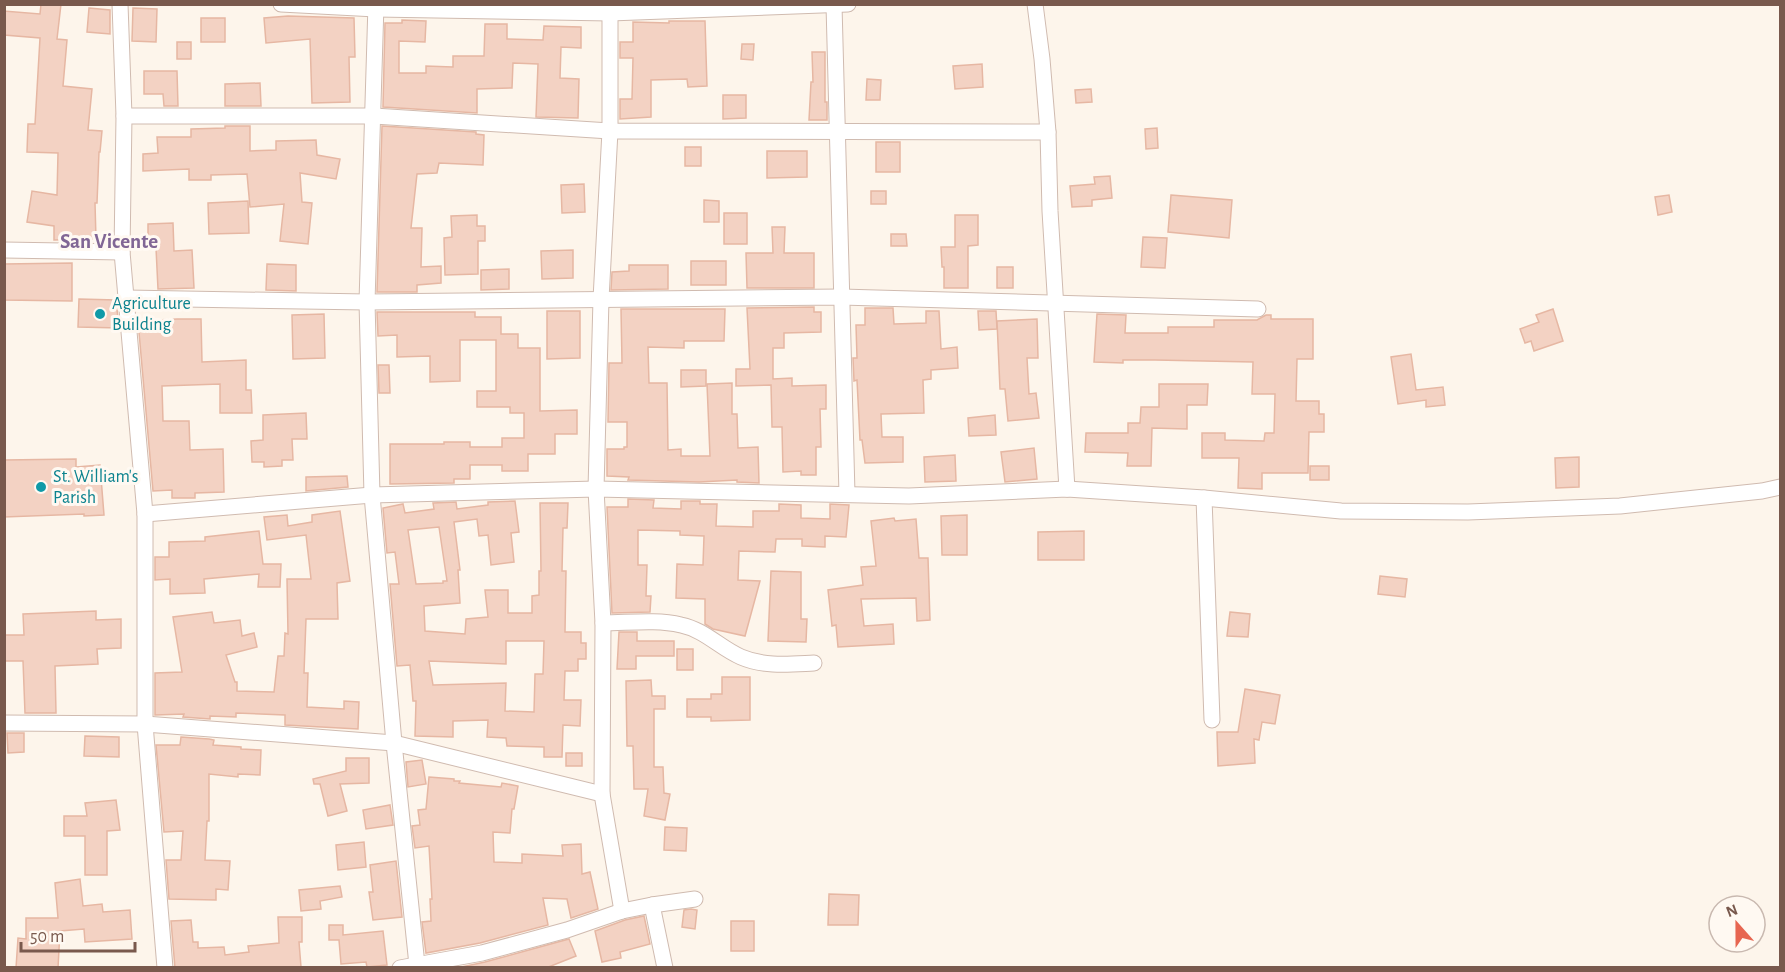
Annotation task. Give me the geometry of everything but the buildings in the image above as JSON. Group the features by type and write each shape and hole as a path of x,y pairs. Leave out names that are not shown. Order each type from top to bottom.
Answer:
{"street":[{"path":"120,4 124,116 122,252 145,514 145,724 165,968"},
{"path":"281,4 610,9 848,4"},
{"path":"1035,4 1048,132 1050,211 1067,489"},
{"path":"834,5 847,494"},
{"path":"376,7 367,302 372,495 417,965"},
{"path":"610,9 610,131 601,299 596,489 603,623 602,794 622,911"},
{"path":"124,116 374,116 610,131 1048,132"},
{"path":"4,250 122,252"},
{"path":"126,298 367,302 841,297 1258,309"},
{"path":"145,514 372,495 596,489 909,496 1067,489 1203,498 1341,511 1468,512 1620,506 1762,491 1780,487"},
{"path":"1203,498 1212,720"},
{"path":"603,623 667,622 680,624 712,638 740,657 780,664 814,663"},
{"path":"4,723 145,724 394,743 602,794"},
{"path":"400,968 482,953 530,941 622,911 695,899"},
{"path":"652,905 666,968"}],"place":[{"name":"Agriculture Building","path":"100,314"},
{"name":"St. William's Parish","path":"41,487"}],"district":[{"name":"San Vicente","path":"109,241"}]}
